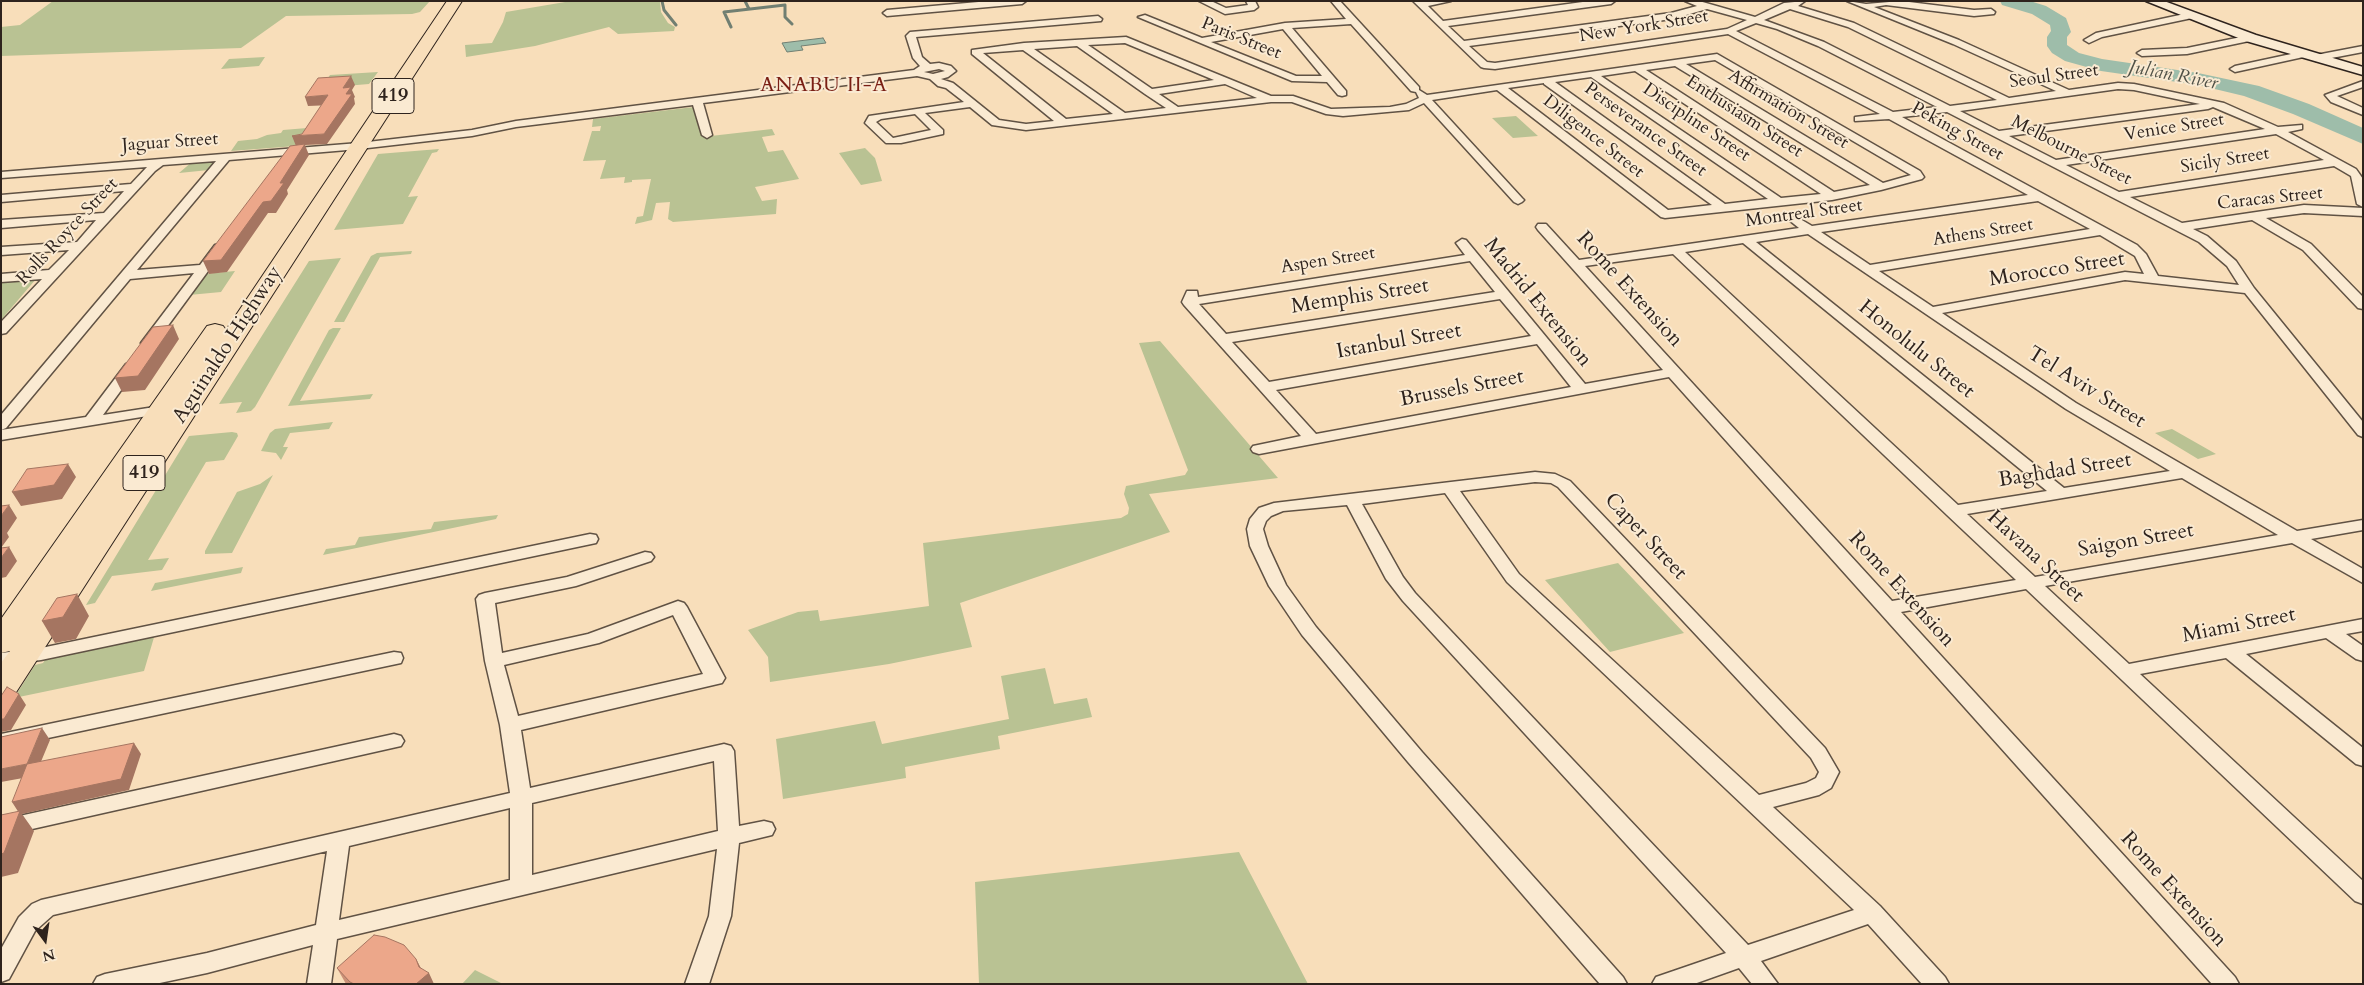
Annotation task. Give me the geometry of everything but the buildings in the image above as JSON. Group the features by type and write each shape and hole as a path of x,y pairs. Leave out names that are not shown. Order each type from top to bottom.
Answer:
{"highway":[{"name":"Aguinaldo Highway","path":"418,46 441,1"},
{"name":"Aguinaldo Highway","path":"9,652 418,46 455,1"},
{"name":"Aguinaldo Highway","path":"1,689 9,652 161,410 350,147"}],"main road":[{"path":"2152,1 2251,38 2363,71"}],"street":[{"path":"884,1 887,17 1022,1"},
{"path":"1203,1 1225,11 1254,7 1250,1"},
{"path":"1335,1 1518,200"},
{"path":"1419,3 1447,1"},
{"path":"1442,24 1611,1"},
{"name":"Melbourne Street","path":"1690,1 1756,20 1814,41 2204,239 2224,254 2249,290 2363,432"},
{"path":"1773,1 1851,25 2008,100"},
{"name":"New York Street","path":"1463,44 1488,66 1729,31 1800,1"},
{"path":"1851,1 1956,42 2068,93"},
{"path":"1867,6 1886,2 1974,13 1991,12"},
{"path":"1419,3 1463,44 1672,16 1707,6"},
{"path":"2089,40 2099,35 2190,16"},
{"name":"Paris Street","path":"1142,17 1295,79 1330,79"},
{"path":"927,66 918,58 912,34 1098,19"},
{"path":"1200,41 1285,26 1352,21"},
{"path":"1285,26 1342,93"},
{"name":"Peking Street","path":"1729,31 1892,116 2133,248 2140,254 2154,280"},
{"path":"2142,53 2187,51 2251,38"},
{"path":"1065,124 975,52 991,48 1126,40 1271,99"},
{"path":"1077,42 1176,110"},
{"path":"1024,46 1124,117"},
{"path":"2235,69 2363,49"},
{"path":"947,81 996,123 1009,126 1065,124 1271,99 1293,99 1330,112 1390,110 1409,107 1420,93 1548,82 1717,57 1916,173 1918,177 1881,187 1832,196 1722,207"},
{"name":"Affirmation Street","path":"1677,62 1881,187"},
{"path":"927,66 944,66 950,70 947,81 942,84 933,78 917,74 919,70 927,66"},
{"name":"Enthusiasm Street","path":"1637,68 1832,196"},
{"name":"Jaguar Street","path":"1,174 291,150 350,147 472,133 531,122 698,103 917,74"},
{"name":"Discipline Street","path":"1594,75 1778,201"},
{"path":"1149,92 1227,81"},
{"name":"Perseverance Street","path":"1548,82 1722,207"},
{"path":"2363,84 2330,95 2363,112"},
{"name":"Seoul Street","path":"1859,119 2128,86 2220,105 2277,130 2352,171 2356,175 2363,204"},
{"name":"Diligence Street","path":"1500,87 1665,214 1722,207"},
{"path":"2343,90 2363,97"},
{"path":"698,103 707,135"},
{"path":"917,111 939,132 901,140 890,140 870,124 873,118 917,111 972,104"},
{"path":"1998,134 2220,105"},
{"name":"Venice Street","path":"2056,163 2298,127"},
{"path":"278,168 291,150"},
{"path":"1,425 226,156"},
{"name":"Rolls Royce Street","path":"1,330 133,187 162,161"},
{"name":"Sicily Street","path":"2119,195 2336,162"},
{"path":"1,198 133,187"},
{"name":"Montreal Street","path":"1575,264 2039,197"},
{"name":"Caracas Street","path":"2182,227 2304,209 2363,212"},
{"path":"1,224 107,216"},
{"path":"2253,216 2307,247 2363,305"},
{"name":"Tel Aviv Street","path":"1795,220 2071,406 2363,577"},
{"name":"Rome Extension","path":"1542,227 2227,984"},
{"name":"Athens Street","path":"1869,269 2103,231"},
{"path":"92,419 226,238"},
{"name":"Honolulu Street","path":"1746,240 2060,493"},
{"name":"Madrid Extension","path":"1462,243 1581,389"},
{"path":"1,252 80,245"},
{"name":"Havana Street","path":"1676,250 2363,895"},
{"name":"Aspen Street","path":"1222,339 1191,298 1473,256"},
{"path":"126,275 204,268"},
{"path":"1,278 54,274"},
{"name":"Morocco Street","path":"1931,311 2125,276 2249,290"},
{"name":"Memphis Street","path":"1222,339 1504,294"},
{"path":"1222,339 1312,439"},
{"name":"Istanbul Street","path":"1265,387 1540,339"},
{"name":"Brussels Street","path":"1259,449 1673,372"},
{"path":"1,435 92,419 161,410"},
{"name":"Baghdad Street","path":"1953,511 2184,473"},
{"name":"Caper Street","path":"1614,984 1415,757 1309,631 1278,586 1259,546 1255,529 1258,519 1265,512 1280,506 1352,500 1535,477 1556,479 1564,484 1818,753 1829,772 1824,783 1812,789 1755,804"},
{"path":"1449,487 1513,578 1872,912 1937,984"},
{"path":"1352,500 1396,579 1409,597 1743,956 1766,984"},
{"name":"Saigon Street","path":"1888,608 2363,525"},
{"path":"9,652 590,539"},
{"path":"521,886 521,798 510,725 494,661 485,599 570,582 645,556"},
{"path":"494,661 592,639 678,607 715,678 510,725"},
{"name":"Miami Street","path":"2124,672 2363,625"},
{"path":"2328,631 2363,655"},
{"path":"2229,650 2363,759"},
{"path":"1,741 394,658"},
{"path":"1,828 394,741"},
{"path":"1,972 27,924 40,910 724,751 729,836 720,916 697,984"},
{"path":"105,984 207,963 327,932 764,829"},
{"path":"320,984 339,840"},
{"path":"1664,984 1872,912"}],"shaded area":[{"path":"53,1 430,1 420,12 412,14 286,16 241,48 1,56 1,27 20,25"},
{"path":"571,1 660,1 661,12 668,23 675,27 674,31 618,34 609,27 535,46 466,57 465,45 492,43 506,12"},
{"path":"823,38 826,43 801,46 803,50 787,52 782,43"},
{"path":"265,57 259,66 221,69 229,59"},
{"path":"378,72 369,84 321,88 330,75"},
{"path":"697,108 702,137 772,129 775,135 762,137 768,152 783,150 799,179 755,187 762,201 777,199 776,214 673,222 668,219 670,202 656,203 652,220 635,224 637,217 643,216 651,179 632,180 632,182 624,183 625,177 600,179 606,160 583,161 592,131 600,131 601,126 592,127 593,119"},
{"path":"1516,116 1538,136 1513,138 1492,118"},
{"path":"307,128 296,146 231,151 238,141 257,139 281,133 283,130"},
{"path":"865,148 875,158 882,181 861,185 839,153"},
{"path":"439,149 437,152 432,153 408,197 418,196 403,224 334,230 378,154"},
{"path":"217,160 209,170 179,173 193,161"},
{"path":"412,251 411,254 380,257 344,322 334,322 371,256 377,253"},
{"path":"341,258 255,407 251,411 236,413 242,402 219,404 309,261"},
{"path":"235,271 221,292 189,295 204,274"},
{"path":"36,279 1,320 1,282"},
{"path":"341,328 300,401 373,394 370,399 288,406 329,330"},
{"path":"1160,341 1278,478 1149,494 1170,532 960,603 972,647 889,664 770,682 768,657 748,630 798,612 818,610 820,621 929,606 923,543 1121,518 1128,514 1129,508 1124,494 1126,486 1185,475 1188,470 1139,343"},
{"path":"333,422 329,429 290,433 283,447 288,447 281,460 276,453 261,451 270,433 275,429"},
{"path":"2172,429 2216,454 2198,459 2155,433"},
{"path":"237,433 238,436 224,460 206,462 148,560 169,558 162,570 112,576 95,603 86,605 189,436"},
{"path":"273,475 232,553 205,554 237,492 260,484"},
{"path":"498,515 496,519 323,555 326,549 355,545 359,537 431,529 434,522"},
{"path":"1618,563 1684,633 1610,652 1545,580"},
{"path":"243,567 241,573 151,591 155,583"},
{"path":"155,634 144,671 14,698 35,665 43,663 46,658"},
{"path":"1045,668 1054,704 1087,698 1092,717 998,736 1000,749 905,767 906,778 783,799 776,739 875,721 882,744 1009,719 1001,676"},
{"path":"1239,852 1308,984 979,984 975,882"},
{"path":"475,970 503,984 462,984"}],"waterway":[{"path":"662,1 664,10 676,25"},
{"path":"745,1 749,9"},
{"name":"Julian River","path":"2009,1 2039,10 2059,22 2061,32 2057,37 2057,46 2072,57 2101,65 2198,79 2251,91 2301,109 2363,137"},
{"path":"731,27 724,12 785,5 785,17 792,24"}],"district":[{"name":"ANABU II-A","path":"824,86"}]}
